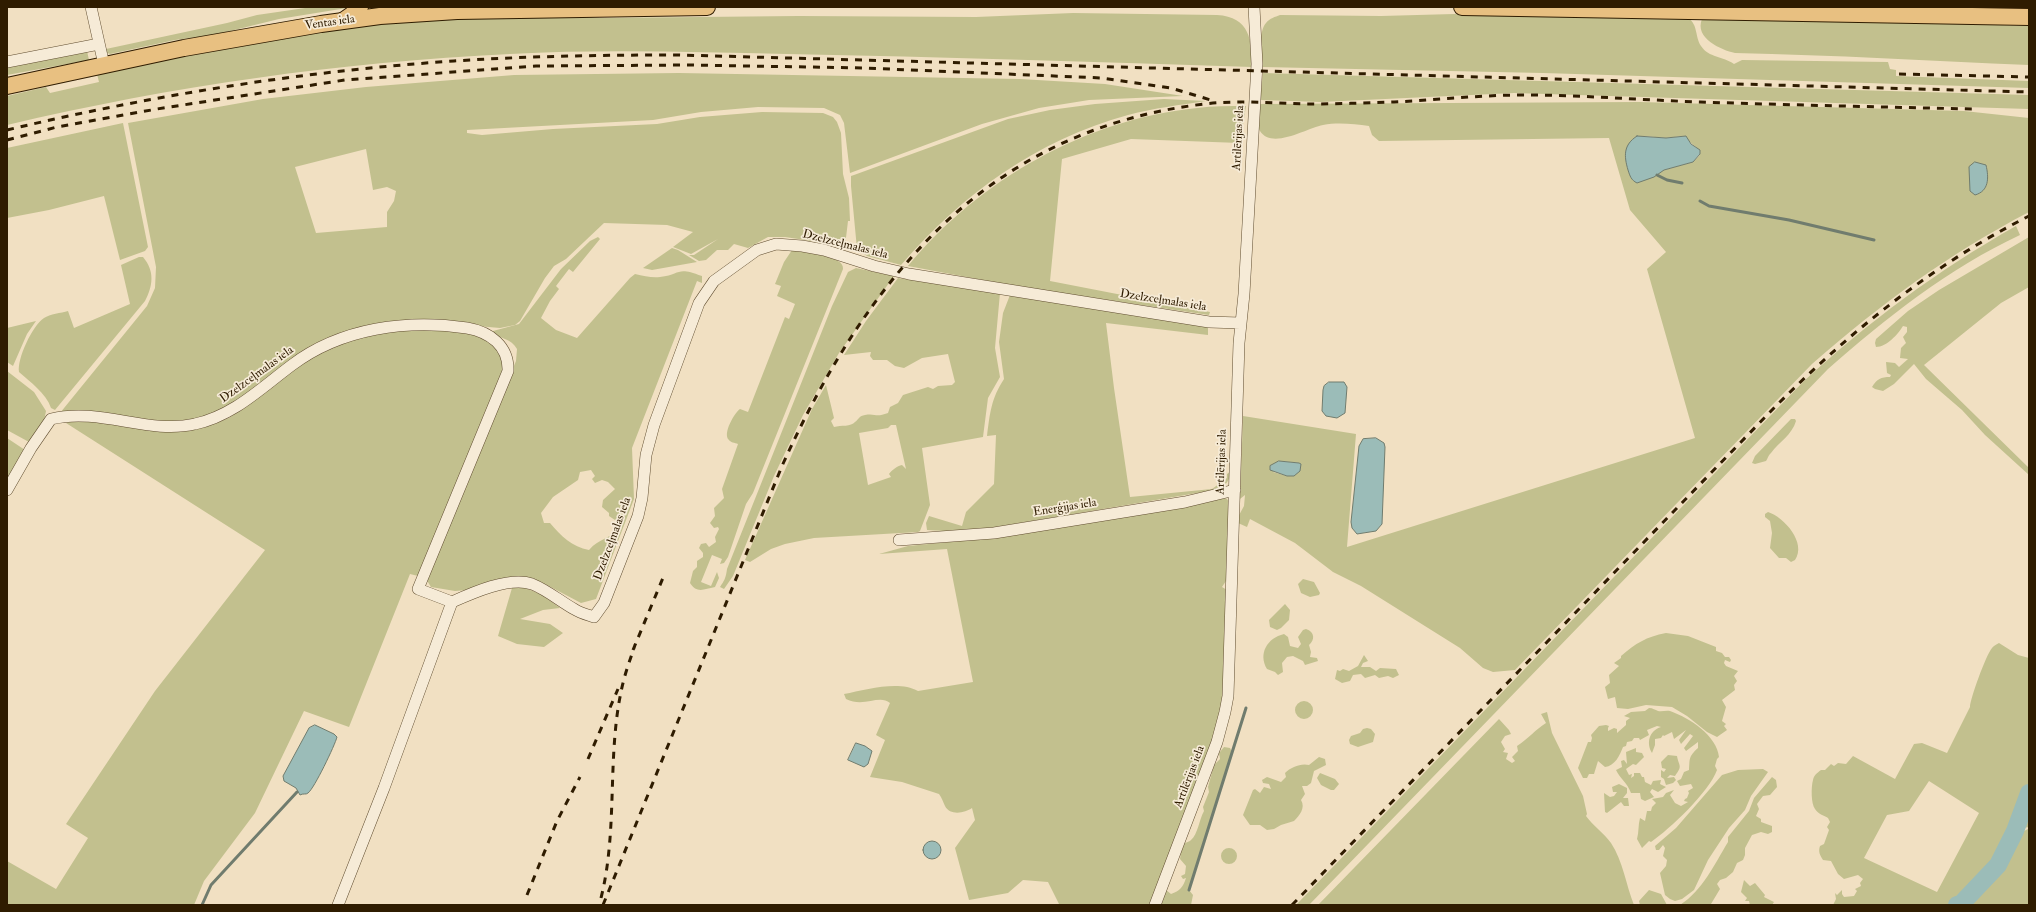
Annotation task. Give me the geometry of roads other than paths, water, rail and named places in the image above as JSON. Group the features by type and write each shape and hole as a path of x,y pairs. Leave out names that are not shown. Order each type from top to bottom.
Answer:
{"highway":[{"name":"Ventas iela","path":"7,86 184,48 341,21 380,10 457,11 707,7"},
{"path":"1462,7 2029,17"}],"main road":[{"path":"341,21 361,7"},
{"path":"441,7 457,11"}],"street":[{"path":"91,7 104,65"},
{"name":"Artilērijas iela","path":"1155,905 1217,742 1226,712 1229,675 1240,323 1244,294 1257,64 1254,7"},
{"path":"7,62 99,44"},
{"name":"Dzelzceļmalas iela","path":"7,490 31,448 51,419 79,415 154,425 184,426 195,424 213,420 237,407 299,360 326,344 341,338 365,331 407,326 444,326 474,329 485,332 496,340 504,352 507,360 508,371 418,589 452,602 486,589 510,583 525,582 541,588 576,610 594,617 604,603 638,516 642,498 644,469 649,441 699,303 714,281 757,250 776,244 802,246 824,250 874,266 909,274 1209,322 1240,323"},
{"name":"Enerģijas iela","path":"899,540 994,533 1185,502 1234,490"},
{"path":"338,905 384,788 452,602"}],"water":[{"path":"1637,136 1666,138 1686,136 1691,144 1700,150 1700,154 1693,162 1664,170 1654,177 1637,183 1633,181 1630,176 1625,155 1629,143"},
{"path":"1975,162 1986,165 1988,179 1983,190 1975,195 1970,191 1969,167"},
{"path":"1329,382 1344,382 1347,387 1345,413 1337,418 1326,416 1322,411 1323,390 1324,386"},
{"path":"1376,438 1384,443 1385,447 1382,524 1376,531 1357,534 1352,528 1351,522 1359,446 1363,439"},
{"path":"1279,461 1299,463 1301,464 1300,471 1294,476 1287,476 1270,470 1270,466"},
{"path":"315,725 337,737 329,757 315,784 308,793 300,795 296,788 284,781 283,776 309,728"},
{"path":"856,743 865,746 872,751 868,764 864,767 848,760"},
{"path":"932,841 938,844 941,850 938,856 932,859 926,856 923,850 926,844"}],"waterway":[{"path":"1657,175 1667,180 1682,183"},
{"path":"1700,201 1709,206 1789,220 1874,240"},
{"path":"1189,890 1246,708"},
{"path":"202,905 211,885 297,792"},
{"path":"1957,905 1961,904 1998,865 2015,831 2029,793"}],"railway":[{"path":"7,130 62,117 173,95 285,78 398,65 454,61 595,56 679,55 2029,92"},
{"path":"7,140 57,127 157,109 345,80 536,66 692,65 864,68 1102,78 1171,88 1214,101"},
{"path":"1899,74 2029,77"},
{"path":"603,905 782,466 816,398 853,334 896,276 944,224 998,180 1058,145 1127,119 1204,104 1242,102 1306,104 1394,102 1524,95 1734,103 1972,109"},
{"path":"1292,905 1772,410 1801,382 1831,354 1893,302 1959,256 1993,235 2029,216"},
{"path":"633,650 665,573"},
{"path":"601,898 609,847 614,743 617,717 621,692 635,645"},
{"path":"588,759 618,689"},
{"path":"527,895 557,821 580,777"}]}
